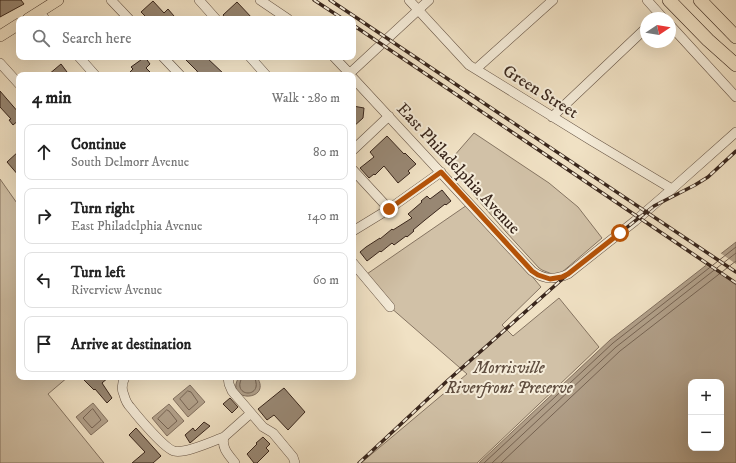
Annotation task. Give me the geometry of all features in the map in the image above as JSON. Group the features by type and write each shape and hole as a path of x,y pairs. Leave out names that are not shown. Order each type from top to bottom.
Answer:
{"highway":[{"path":"669,0 708,40 736,65"},
{"path":"700,0 736,37"}],"main road":[{"path":"42,15 58,0"},
{"path":"0,36 16,26"}],"street":[{"path":"112,0 126,16"},
{"path":"199,0 213,16"},
{"path":"260,0 284,16"},
{"name":"Green Street","path":"409,0 468,65 672,189"},
{"path":"353,72 429,0"},
{"path":"476,69 553,0"},
{"path":"647,0 656,12"},
{"path":"676,32 736,97"},
{"path":"552,117 640,34"},
{"path":"82,60 92,72"},
{"path":"166,60 177,72"},
{"path":"253,60 263,72"},
{"name":"East Philadelphia Avenue","path":"337,60 347,72"},
{"path":"0,63 16,81"},
{"name":"East Philadelphia Avenue","path":"356,81 532,271 538,275 550,279 568,274 630,225 672,189"},
{"path":"356,147 389,116"},
{"path":"672,189 736,132"},
{"path":"356,229 389,209 441,172"},
{"path":"356,173 389,209"},
{"path":"356,267 390,307"},
{"path":"123,380 123,394 130,407 165,446 174,451 181,452 224,437 251,413"},
{"path":"228,380 232,391 263,427 274,433 293,457 295,463"},
{"path":"224,437 222,442 226,451 235,463"}],"green space":[{"path":"474,133 549,183 578,207 602,238 561,273 552,274 539,268 447,164"},
{"path":"0,179 16,202 16,380 64,380 48,394 104,463 0,463"},
{"name":"Morrisville Riverfront Preserve","path":"470,203 541,287 502,325 513,336 559,298 599,347 477,463 361,463 467,374 390,307 364,276"}],"water":[{"path":"736,242 736,463 479,463 610,340"},
{"path":"238,380 258,380 260,385 259,391 254,395 248,396 242,395 237,391 236,385"},
{"path":"190,385 205,402 188,417 173,399"},
{"path":"93,403 108,421 91,435 76,417"},
{"path":"169,404 184,421 167,436 152,418"}],"pier":[{"path":"719,252 736,264 736,285 704,264"}],"building":[{"path":"0,0 21,0 24,4 0,17"},
{"path":"153,1 164,13 168,9 174,16 145,16 141,12"},
{"path":"237,2 250,16 224,16 223,15"},
{"path":"141,60 147,60 150,64 146,68 150,72 130,72 133,69 131,67"},
{"path":"186,60 209,60 222,72 198,72"},
{"path":"61,64 67,72 52,72"},
{"path":"0,91 16,110 16,122 13,125 9,120 11,119 0,107"},
{"path":"356,107 364,108 363,118 356,124"},
{"path":"387,136 416,164 408,171 410,173 398,183 384,166 375,175 374,174 369,178 360,168 374,157 370,152"},
{"path":"16,154 16,172 7,162"},
{"path":"442,190 451,201 425,220 407,237 406,236 394,245 392,243 367,261 360,252 392,229 393,230 412,218 408,214 427,196 430,199"},
{"path":"84,380 106,380 102,383 112,398 107,403 95,389 94,390"},
{"path":"284,388 305,412 288,430 274,415 267,420 258,409"},
{"path":"230,398 238,407 232,413 223,404"},
{"path":"204,422 210,426 190,443 185,435 193,428 195,431"},
{"path":"136,428 161,456 153,463 132,463 145,452 129,435"},
{"path":"263,437 270,444 266,448 269,451 257,463 254,463 247,454"}],"railway":[{"path":"314,0 338,16"},
{"path":"330,0 354,16"},
{"path":"356,17 736,272"},
{"path":"356,27 736,283"},
{"path":"359,463 446,382 568,274 654,206 708,177 736,151"}],"route":[{"path":"389,209 441,172 532,271 538,275 550,279 562,277 568,274 620,233"}]}
